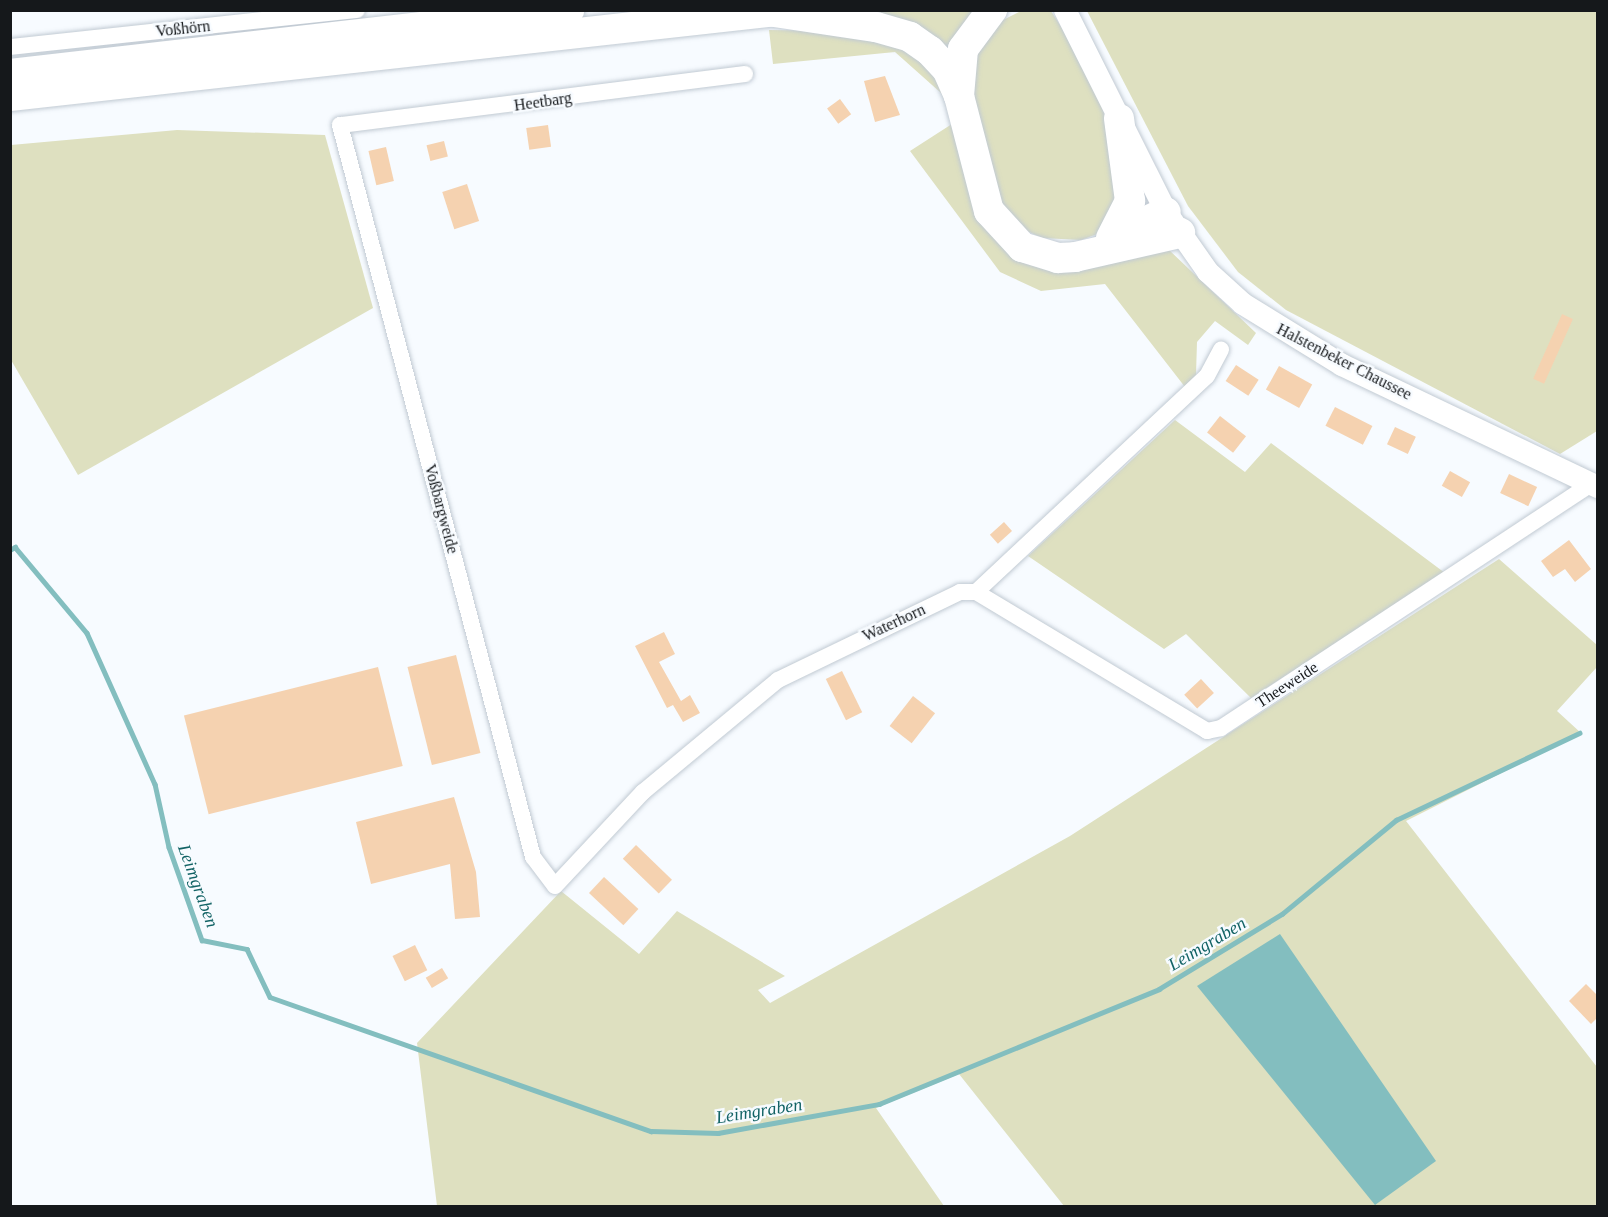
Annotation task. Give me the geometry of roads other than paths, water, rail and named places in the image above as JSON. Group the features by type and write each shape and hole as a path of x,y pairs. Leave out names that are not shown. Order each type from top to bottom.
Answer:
{"highway":[{"path":"10,74 569,10"},
{"path":"959,96 963,49 992,10"},
{"path":"10,96 779,11 876,27 910,37 947,69 959,96 994,222 1031,252 1076,256 1173,222"},
{"path":"1111,238 1130,201 1119,119"},
{"path":"1076,256 1111,238 1173,222"}],"main road":[{"name":"Halstenbeker Chaussee","path":"1065,10 1173,222 1208,272 1291,337 1594,486"}],"street":[{"name":"Voßhörn","path":"10,47 357,10"},
{"name":"Heetbarg","path":"340,125 745,74"},
{"name":"Voßbargweide","path":"340,125 533,858 555,886"},
{"path":"976,592 1207,376 1221,350"},
{"name":"Theeweide","path":"976,592 1207,731 1221,728 1594,486"},
{"name":"Waterhorn","path":"555,886 643,792 778,680 960,592 976,592"}],"water":[{"path":"1280,934 1436,1161 1375,1205 1197,986"}],"waterway":[{"name":"Leimgraben","path":"10,550 15,547 87,633 155,784 169,847 202,940 247,949 270,997 651,1131 718,1133 879,1104 1159,989 1282,914 1396,820 1579,733"}]}
